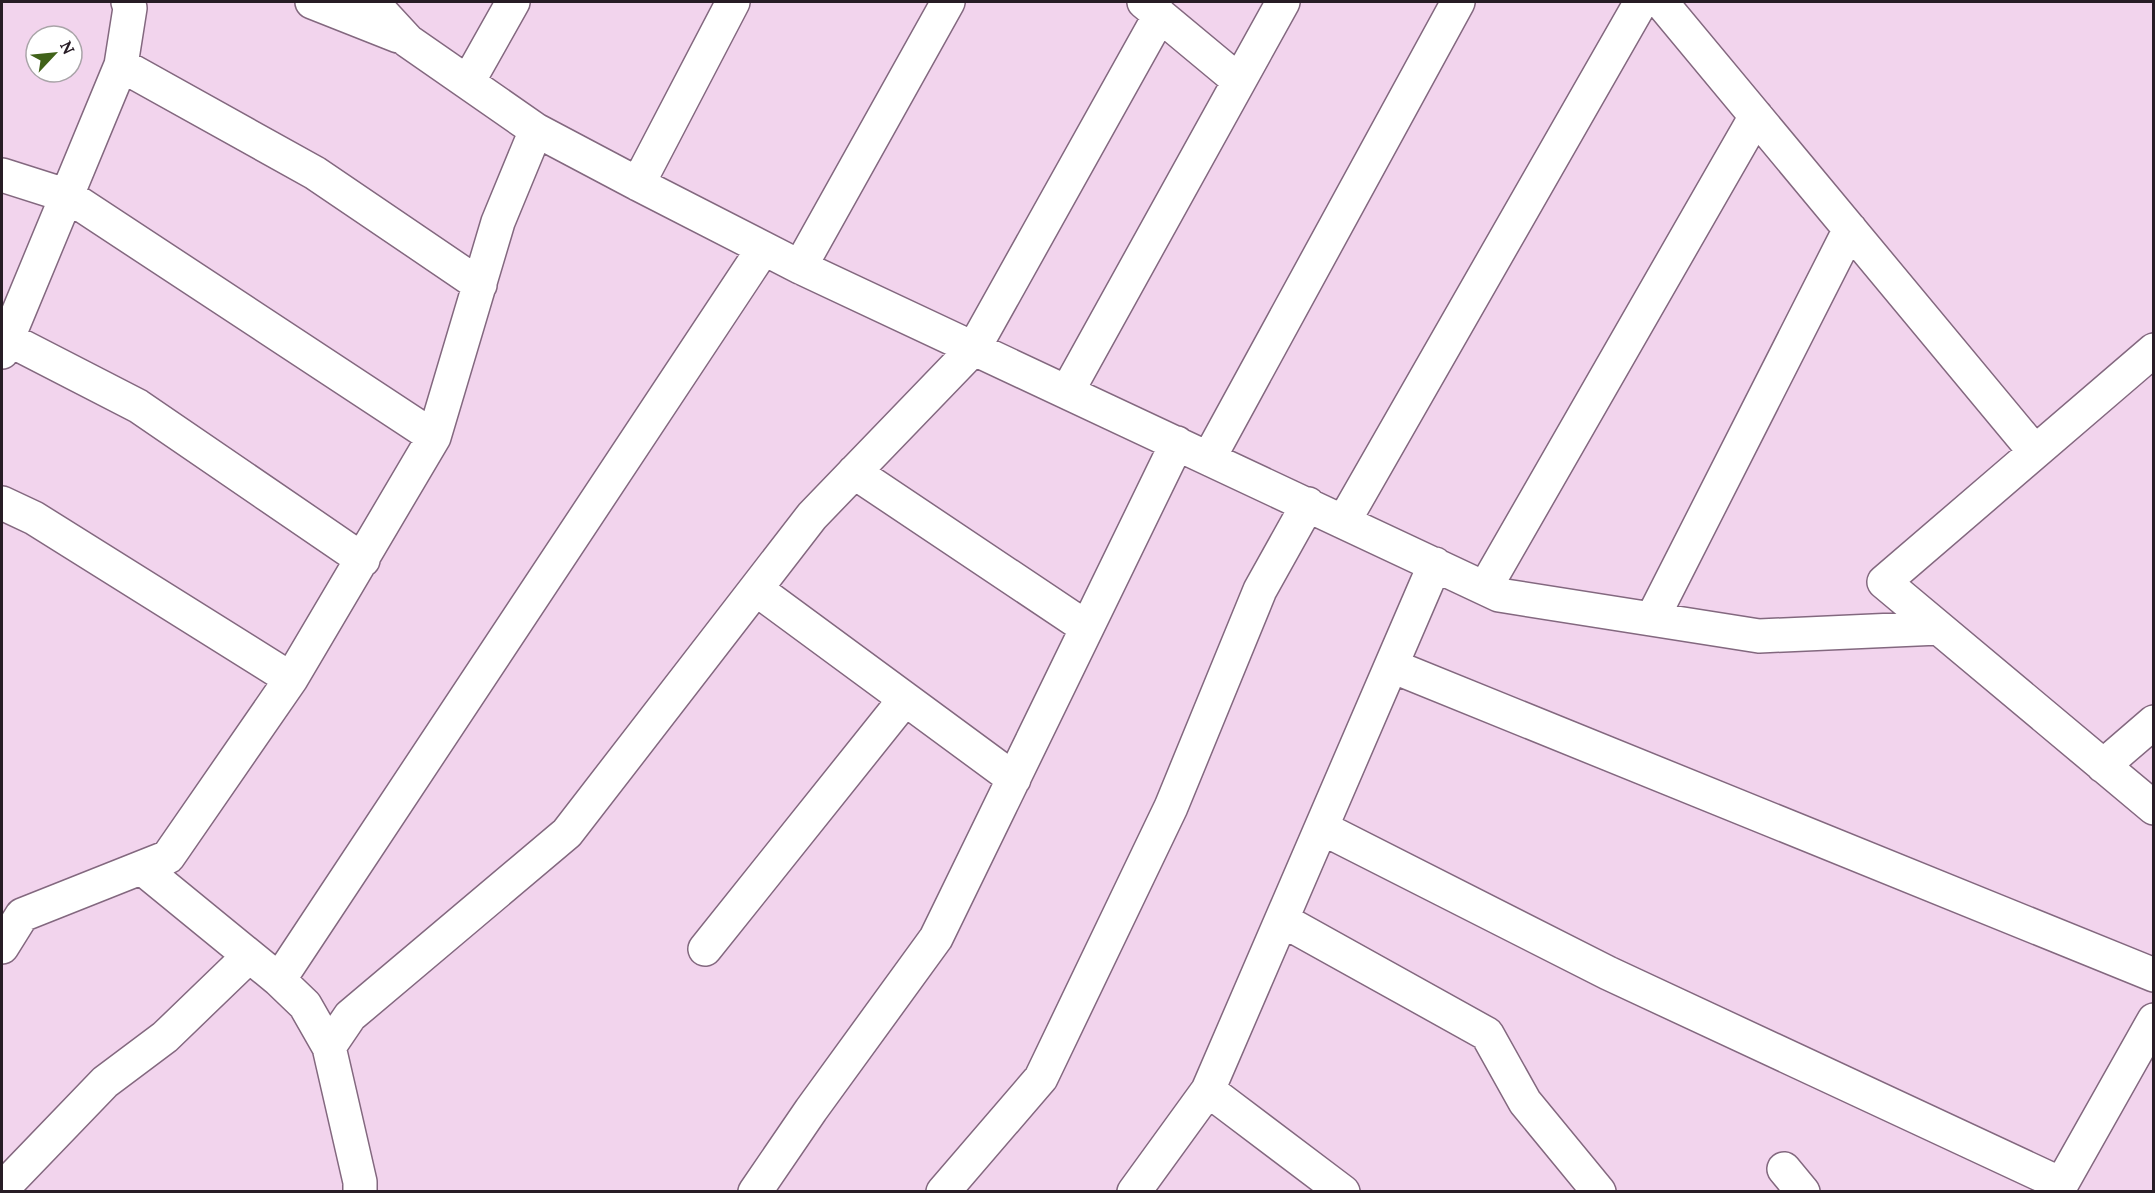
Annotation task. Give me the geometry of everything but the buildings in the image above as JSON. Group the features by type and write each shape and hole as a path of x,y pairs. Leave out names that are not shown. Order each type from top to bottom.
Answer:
{"street":[{"path":"128,2 130,8 121,65 68,196 4,342 138,406 363,560"},
{"path":"312,2 408,41 536,130 763,249 1499,595 1760,636 1939,628"},
{"path":"372,2 408,41"},
{"path":"468,82 513,2"},
{"path":"638,184 733,2"},
{"path":"800,267 948,2"},
{"path":"1067,392 1283,2"},
{"path":"1209,458 1458,2"},
{"path":"1344,521 1641,2"},
{"path":"1661,2 2035,452"},
{"path":"329,1047 350,1016 567,833 812,516 974,348 1152,8 1239,81"},
{"path":"121,65 315,173 480,285"},
{"path":"1485,588 1756,116"},
{"path":"2,947 22,915 168,857 291,680 434,437 498,222 536,130"},
{"path":"2,176 68,196 434,437"},
{"path":"1652,619 1850,229"},
{"path":"279,980 763,249"},
{"path":"2154,350 1884,582 2154,808"},
{"path":"755,1191 936,938 1177,443"},
{"path":"854,472 1087,628"},
{"path":"2,503 34,518 291,680"},
{"path":"943,1191 1041,1078 1171,807 1260,590 1308,504"},
{"path":"1134,1191 1208,1090 1435,564"},
{"path":"756,589 1014,779"},
{"path":"1392,666 2154,975"},
{"path":"705,949 905,699"},
{"path":"2103,766 2154,722"},
{"path":"1322,828 1608,973 2059,1188 2151,1027"},
{"path":"142,868 279,980 306,1005 329,1047 360,1182 360,1191"},
{"path":"1282,920 1487,1034 1525,1102 1599,1191"},
{"path":"2,1189 105,1082 165,1037 249,956"},
{"path":"1208,1090 1343,1191"}]}
